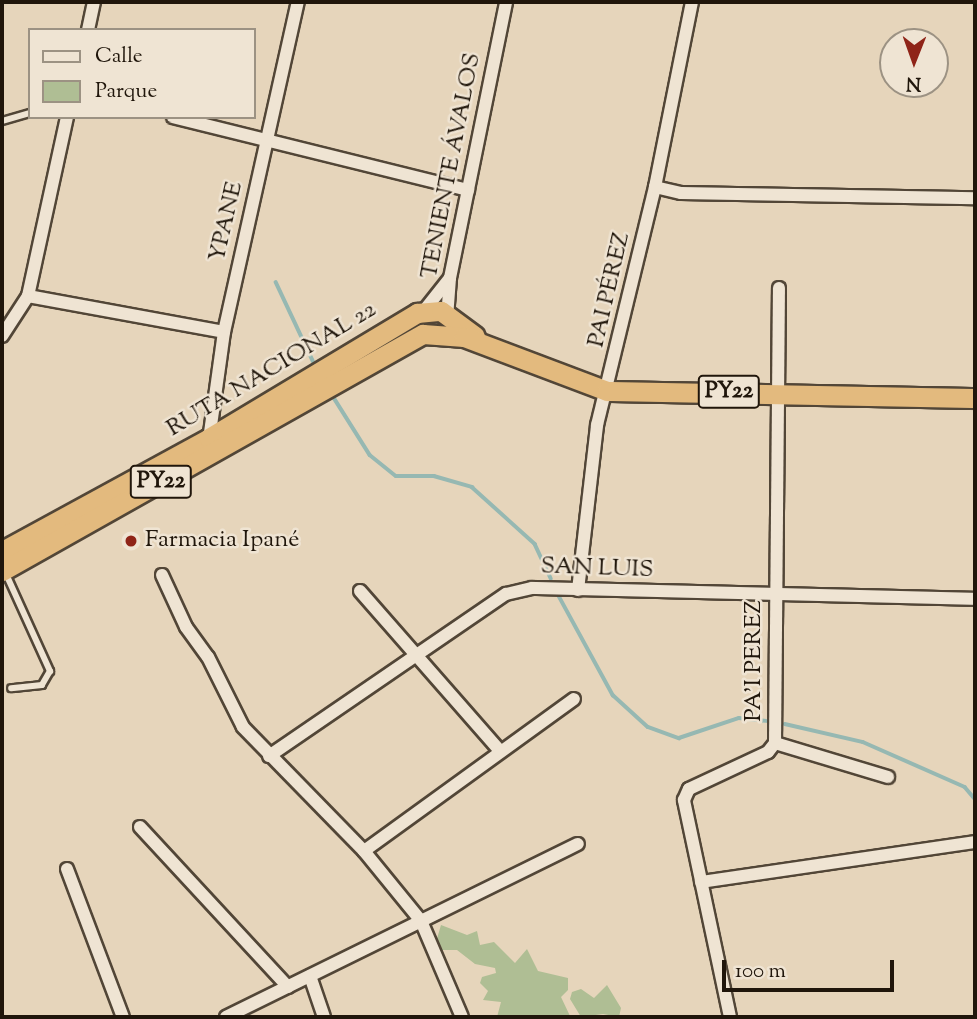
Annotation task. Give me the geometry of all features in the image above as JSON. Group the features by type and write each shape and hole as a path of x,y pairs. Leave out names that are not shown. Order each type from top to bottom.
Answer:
{"highway":[{"name":"PY22","path":"424,310 447,315 491,347"},
{"name":"RUTA NACIONAL 22","path":"2,564 323,379 424,310"},
{"name":"PY22","path":"433,332 491,347 607,391 975,397"},
{"name":"RUTA NACIONAL 22","path":"323,379 412,338 433,332"}],"street":[{"path":"88,28 94,2"},
{"name":"YPANE","path":"209,446 224,332 298,2"},
{"name":"TENIENTE ÁVALOS","path":"433,332 443,327 447,315 450,278 506,2"},
{"name":"PAI PÉREZ","path":"578,590 597,425 655,187 692,2"},
{"path":"2,336 28,296 67,119"},
{"path":"181,119 468,190"},
{"path":"655,187 681,193 975,198"},
{"path":"433,332 420,321 424,310 450,278"},
{"name":"PA'I PEREZ","path":"730,1017 684,800 689,789 768,752 775,743 779,288"},
{"path":"28,296 224,332"},
{"path":"162,575 234,715 269,756 364,850 421,921 462,1017"},
{"name":"SAN LUIS","path":"269,756 414,654 506,594 532,588 975,599"},
{"path":"360,591 499,750"},
{"path":"364,850 499,750 574,699"},
{"path":"775,743 888,777"},
{"path":"140,827 288,987"},
{"path":"701,882 975,842"},
{"path":"226,1017 578,844"},
{"path":"67,869 123,1017"},
{"path":"310,976 324,1017"}],"lane":[{"path":"2,121 28,114"},
{"path":"2,564 50,671 42,685 11,688"}],"green space":[{"path":"441,925 467,935 477,931 480,945 494,942 515,963 527,949 538,971 568,978 568,990 561,997 570,1016 497,1017 501,1002 483,1000 488,991 480,983 482,977 496,973 495,968 475,964 457,950 442,950 436,942"},
{"path":"607,985 621,1008 619,1017 603,1014 581,1017 570,999 572,992 581,989 594,998"}],"waterway":[{"path":"276,282 315,365"},
{"path":"331,393 370,455 396,476 434,476 472,487 535,544 551,579"},
{"path":"559,596 613,695 648,727 679,738 739,718 766,721"},
{"path":"785,724 863,742 965,787 975,799"}],"place":[{"name":"Farmacia Ipané","path":"131,541"}]}
